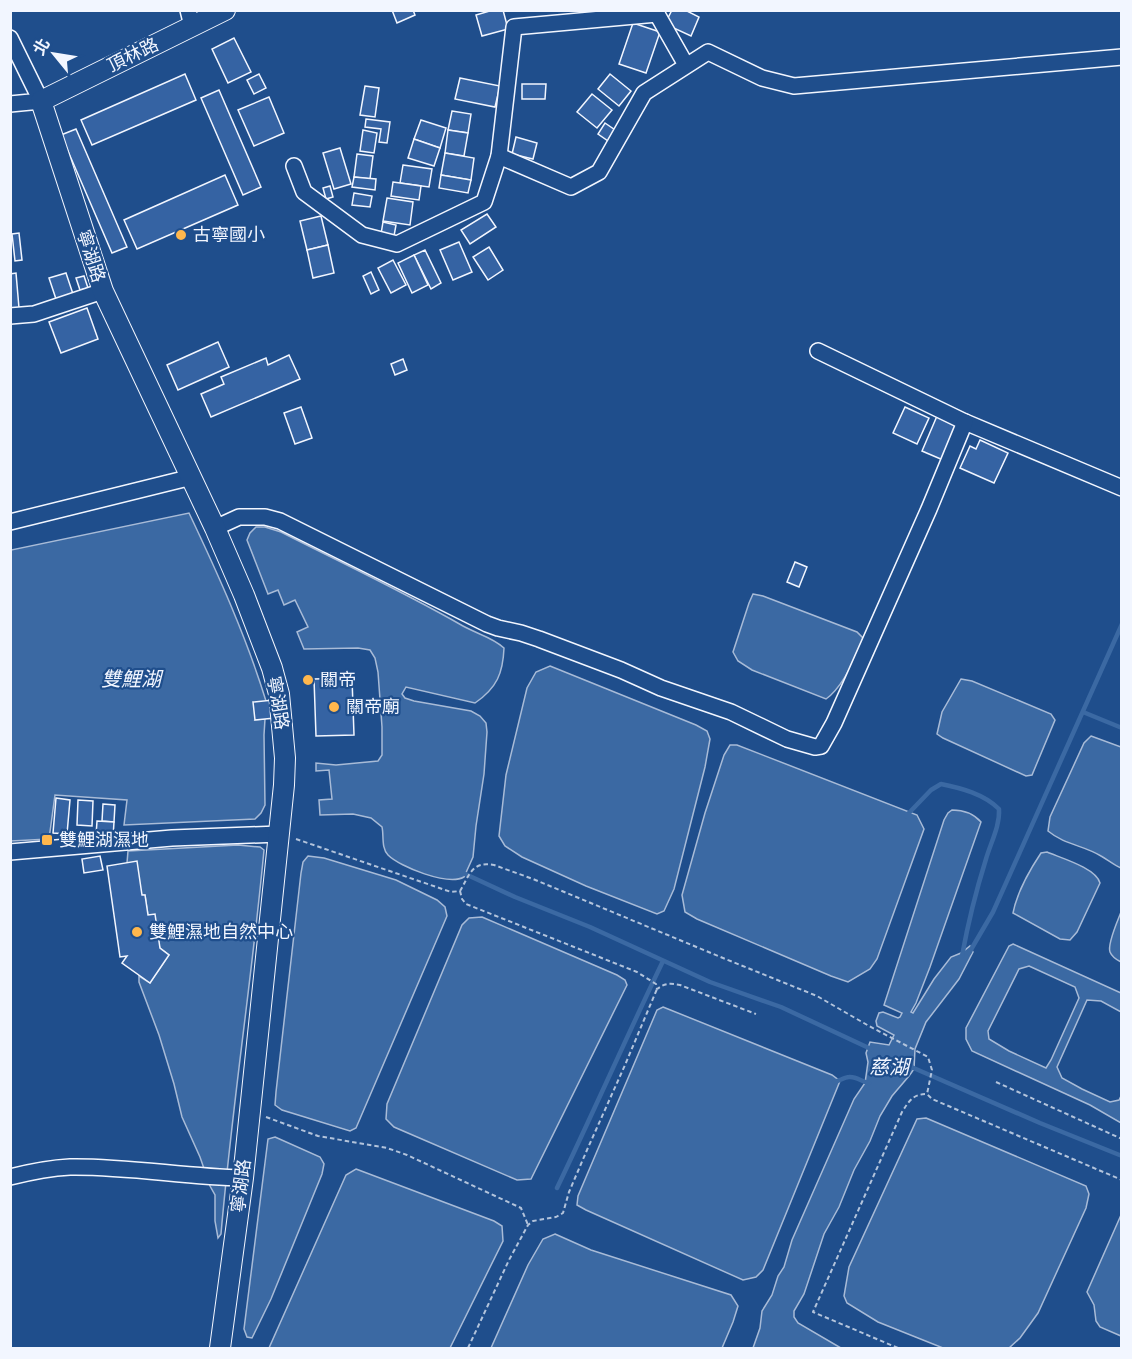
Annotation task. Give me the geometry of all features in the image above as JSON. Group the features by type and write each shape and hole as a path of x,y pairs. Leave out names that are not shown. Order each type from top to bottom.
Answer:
{"main road":[{"name":"頂林路","path":"41,100 190,18 225,10"},
{"name":"寧湖路","path":"41,100 103,291 215,528 261,637 279,694 285,758 284,785 250,1110 236,1178 220,1348"}],"street":[{"path":"294,166 304,192 362,235 397,244 484,202 499,156 514,27 557,17 657,12 686,65"},
{"path":"10,38 41,100 10,104"},
{"path":"499,156 572,187 599,172 644,93 708,52 762,78 794,86 1122,57"},
{"path":"10,316 34,314 103,291"},
{"path":"818,351 965,422 1122,488"},
{"path":"215,528 239,517 266,517 280,521 487,624 539,639 661,688 731,712 787,739 814,747 821,746 834,723 965,422"},
{"path":"10,522 192,477"},
{"path":"10,852 171,838 279,834"},
{"path":"10,1177 69,1167 236,1178"}],"path":[{"path":"279,834 451,892 460,891"},
{"path":"657,988 656,984 638,972 466,904 460,891 471,871 478,865 486,863 533,879 817,996 928,1057 932,1070 927,1094"},
{"path":"468,1348 528,1225 532,1221 556,1217 563,1213 569,1192 657,988 668,983 680,985 756,1014"},
{"path":"996,1082 1122,1139"},
{"path":"898,1348 813,1312 902,1112 911,1099 920,1094 927,1094 932,1099 1122,1180"},
{"path":"250,1110 318,1136 387,1148 407,1155 521,1208 528,1225"}],"water":[{"name":"雙鯉湖","path":"189,513 231,606 266,701 255,720 265,719 265,805 261,813 255,819 124,825 127,800 55,795 49,839 11,841 11,550"},
{"path":"256,527 281,532 396,589 504,648 502,665 494,686 475,703 406,687 402,694 405,698 414,701 471,711 486,723 484,774 473,857 464,877 447,879 436,877 413,870 394,860 384,849 382,827 371,818 353,814 320,815 319,800 332,799 329,770 316,771 316,763 336,765 378,761 382,755 382,727 375,658 370,650 358,648 304,649 297,632 308,627 295,600 284,605 278,590 268,594 247,540"},
{"path":"753,594 857,632 864,639 843,680 826,699 752,670 738,661 733,652"},
{"path":"550,666 707,731 710,739 705,767 674,889 664,911 657,914 586,886 522,857 505,846 499,836 506,775 527,688 536,672"},
{"path":"961,679 972,681 1051,714 1055,720 1032,775 1026,776 937,734 942,712"},
{"path":"1091,736 1121,747 1121,868 1094,852 1054,836 1048,831 1050,817 1084,743"},
{"path":"730,745 737,745 917,815 924,829 877,959 870,969 848,982 685,912 682,895 705,813 724,755"},
{"name":"慈湖","path":"952,810 968,813 981,822 930,967 911,1012 913,1013 951,957 970,946 973,952 959,979 926,1022 915,1049 914,1069 892,1096 880,1116 839,1207 824,1234 804,1294 794,1311 794,1317 798,1323 841,1348 753,1348 760,1328 762,1311 784,1267 792,1240 854,1099 865,1083 868,1062 866,1053 870,1042 889,1045 894,1035 877,1026 876,1021 879,1013 883,1012 898,1018 902,1013 884,1005 944,820"},
{"path":"238,845 260,847 264,850 221,1234 218,1238 215,1221 215,1195 182,1117 159,1035 139,982 139,976 150,983 169,955 160,948 148,915 145,895 142,895 127,863 128,851"},
{"path":"1047,852 1085,868 1100,883 1077,932 1070,940 1060,939 1013,913 1017,897 1028,874 1041,853"},
{"path":"308,856 324,858 396,880 437,900 445,907 447,916 356,1128 350,1131 282,1110 275,1105 301,873 303,862"},
{"path":"1121,912 1121,962 1112,955 1109,948"},
{"path":"482,917 617,975 625,980 627,985 531,1179 517,1180 394,1127 386,1119 387,1104 462,925 469,918"},
{"path":"1013,944 1121,993 1121,1012 1101,1001 1087,1000 1057,1067 1062,1078 1110,1102 1119,1100 1121,1096 1121,1123 1090,1105 972,1051 966,1039 966,1028 1009,946","holes":["1029,966 1075,987 1079,998 1046,1068 989,1039 988,1031 1019,969"]},
{"path":"663,1007 832,1075 840,1081 763,1270 756,1277 743,1280 577,1205 578,1196 657,1010"},
{"path":"926,1118 1086,1186 1089,1194 1086,1208 1038,1313 1020,1338 1009,1348 943,1348 878,1322 847,1303 844,1296 849,1267 917,1119"},
{"path":"275,1137 320,1157 324,1164 271,1299 252,1338 247,1337 244,1329 268,1139"},
{"path":"356,1169 502,1226 503,1241 450,1348 269,1348 346,1175"},
{"path":"1121,1215 1121,1336 1100,1327 1096,1321 1094,1305 1087,1292"},
{"path":"555,1234 591,1250 731,1295 738,1306 722,1348 491,1348 528,1265 543,1239"}],"building":[{"path":"392,10 413,10 415,15 397,23"},
{"path":"493,10 503,10 508,29 482,36 476,15"},
{"path":"672,10 685,10 699,17 691,36 665,24"},
{"path":"633,23 660,32 646,73 619,64"},
{"path":"234,38 251,72 228,83 212,49"},
{"path":"185,74 196,100 92,145 81,120"},
{"path":"259,74 266,88 254,94 247,80"},
{"path":"610,74 631,91 619,106 598,89"},
{"path":"460,78 500,86 495,107 455,99"},
{"path":"522,84 546,84 545,99 522,99"},
{"path":"365,86 379,88 375,117 360,115"},
{"path":"219,90 261,187 243,195 201,98"},
{"path":"592,94 612,110 597,128 577,112"},
{"path":"269,97 284,133 254,146 238,110"},
{"path":"452,111 471,114 468,133 448,130"},
{"path":"366,119 390,122 387,143 379,142 381,129 365,127"},
{"path":"421,120 446,128 440,148 414,139"},
{"path":"605,123 618,132 611,143 598,134"},
{"path":"76,129 127,247 112,253 61,135"},
{"path":"363,130 377,133 374,153 360,151"},
{"path":"448,130 468,133 464,156 445,153"},
{"path":"516,137 537,143 533,159 512,154"},
{"path":"414,139 440,148 434,166 408,158"},
{"path":"340,148 351,184 334,189 323,153"},
{"path":"445,153 474,158 471,180 441,175"},
{"path":"357,154 373,156 370,179 354,177"},
{"path":"403,165 432,169 429,187 400,183"},
{"path":"225,175 238,205 137,249 124,220"},
{"path":"441,175 471,180 468,193 439,188"},
{"path":"354,177 376,179 375,190 352,187"},
{"path":"393,182 421,186 419,200 391,196"},
{"path":"330,186 333,197 326,199 323,188"},
{"path":"354,193 372,196 370,207 352,205"},
{"path":"387,198 413,202 410,225 383,221"},
{"path":"487,214 496,227 470,244 461,230"},
{"path":"321,216 328,245 307,250 300,221"},
{"path":"383,222 396,225 394,236 381,234"},
{"path":"19,233 22,260 15,261 12,234"},
{"path":"459,242 472,272 453,280 440,250"},
{"path":"328,245 334,273 313,278 307,250"},
{"path":"489,247 503,270 488,280 473,257"},
{"path":"425,250 441,283 431,289 414,255"},
{"path":"414,255 428,285 412,293 398,263"},
{"path":"393,260 406,285 391,293 378,268"},
{"path":"371,272 379,290 371,294 363,276"},
{"path":"16,273 19,308 10,309 10,274"},
{"path":"66,273 73,294 56,299 49,278"},
{"path":"84,276 88,288 80,290 76,278"},
{"path":"87,308 98,339 61,353 49,322"},
{"path":"218,342 229,367 178,390 167,365"},
{"path":"289,355 300,379 211,417 201,394 224,384 221,377 266,358 268,365"},
{"path":"403,359 407,370 395,375 391,364"},
{"path":"301,407 312,438 295,444 284,413"},
{"path":"905,407 929,418 917,444 893,433"},
{"path":"937,416 958,425 943,460 922,451"},
{"path":"980,440 1008,453 994,483 960,468 970,446 976,449"},
{"path":"795,562 807,567 799,587 787,582"},
{"name":"關帝廟","path":"352,678 354,735 316,736 314,679"},
{"path":"273,700 275,718 255,720 253,702"},
{"path":"56,798 70,800 67,834 53,833"},
{"path":"78,800 93,801 92,826 77,825"},
{"path":"103,804 115,805 114,822 102,821"},
{"path":"97,821 114,822 113,838 96,836"},
{"path":"100,856 103,870 84,873 82,859"},
{"name":"雙鯉濕地自然中心","path":"137,861 142,895 145,895 148,915 155,914 160,948 169,955 150,983 122,963 127,956 120,957 107,866"}],"waterway":[{"path":"969,953 993,912 1122,624"},
{"path":"1083,712 1122,728"},
{"path":"906,816 931,790 941,784 979,796 999,809 997,828 976,895 962,956"},
{"path":"461,872 515,897 590,927 710,982 781,1007 871,1049"},
{"path":"557,1188 663,961"},
{"path":"909,1066 1122,1156"},
{"path":"834,1082 852,1077 869,1083"}],"place":[{"name":"古寧國小","path":"181,235"},
{"name":"關帝","path":"308,680"},
{"name":"關帝廟","path":"334,707"},
{"name":"雙鯉湖濕地","path":"47,840"},
{"name":"雙鯉濕地自然中心","path":"137,932"}]}
